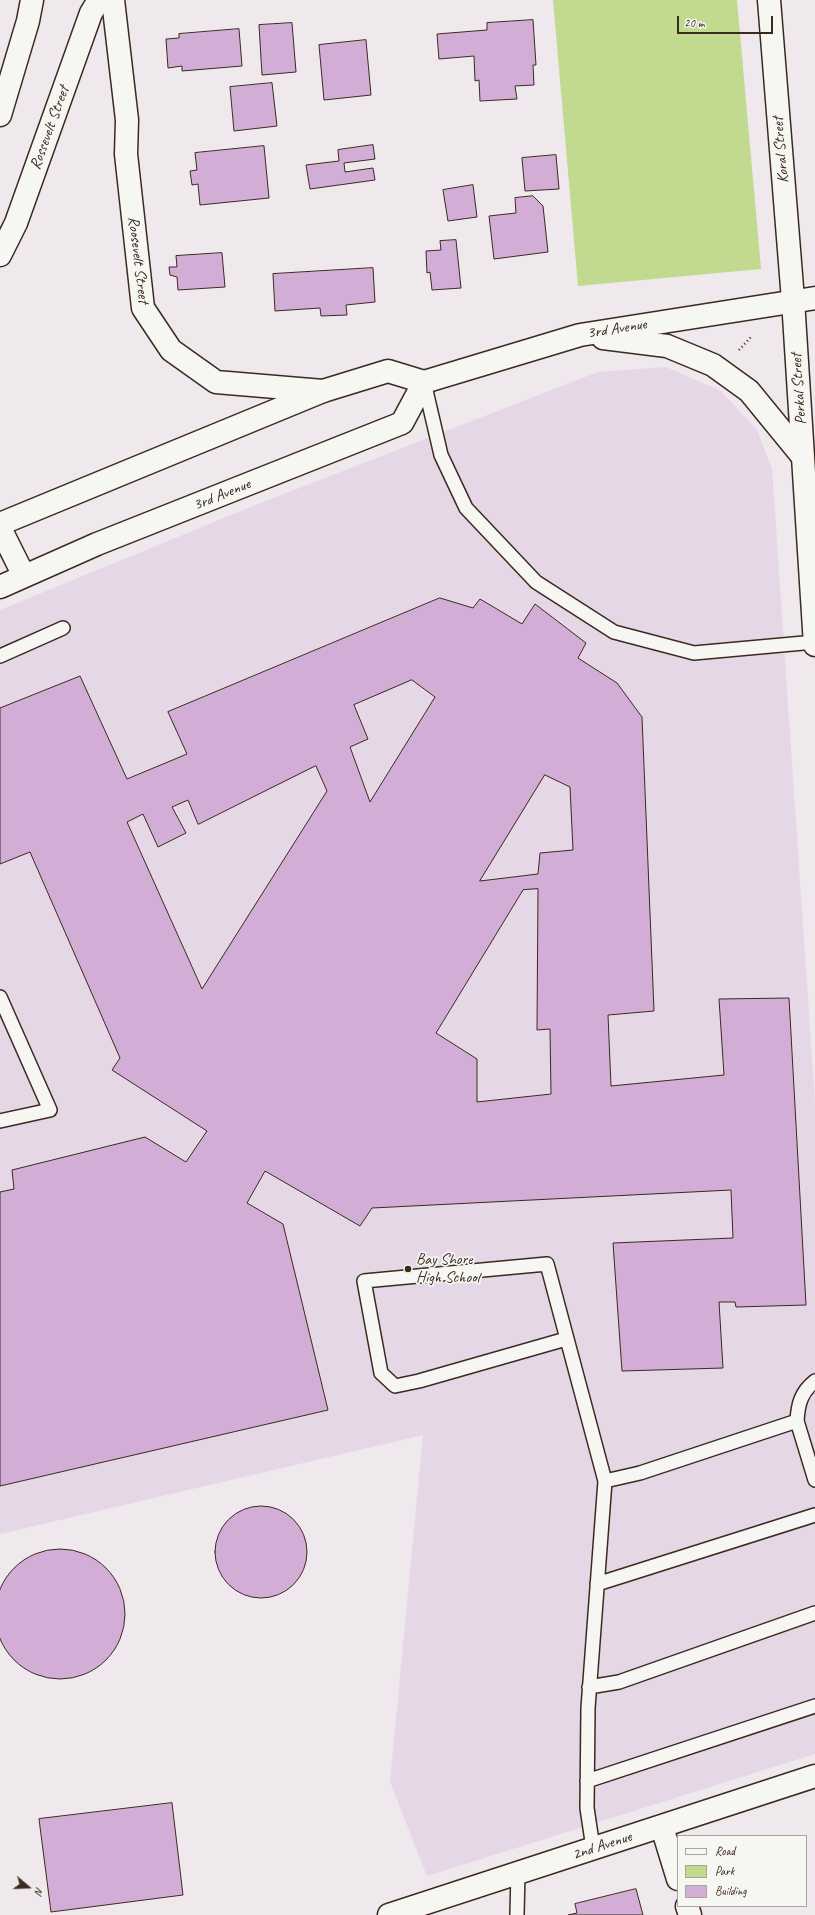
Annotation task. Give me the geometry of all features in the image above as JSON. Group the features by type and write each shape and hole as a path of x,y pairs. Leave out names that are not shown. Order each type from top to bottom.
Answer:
{"street":[{"path":"0,115 28,21 32,0"},
{"name":"Rossevelt Street","path":"0,255 16,224 91,13 99,0"},
{"name":"Roosevelt Street","path":"113,0 127,120 126,154 143,308 171,350 216,382 323,391"},
{"name":"Koral Street","path":"769,0 793,300"},
{"name":"3rd Avenue","path":"0,587 97,544 402,422 424,382 580,335 793,300 815,298"},
{"name":"Perkal Street","path":"793,300 815,643"},
{"path":"580,335 667,346 713,365 749,391 803,457"},
{"path":"0,524 323,391 388,371 424,382"},
{"path":"0,528 24,576"},
{"name":"2nd Avenue","path":"389,1915 815,1776"},
{"path":"662,1827 677,1875"}],"lane":[{"path":"424,382 441,455 466,508 536,582 614,632 694,653 815,643"},
{"path":"0,656 63,628"},
{"path":"0,997 50,1110 0,1121"},
{"path":"566,1339 419,1381 395,1386 381,1373 364,1281 547,1264 605,1481 589,1687 587,1808 593,1848"},
{"path":"815,1381 806,1389 798,1404 797,1421 815,1480"},
{"path":"605,1481 640,1473 797,1421"},
{"path":"598,1584 815,1515"},
{"path":"589,1687 619,1682 815,1613"},
{"path":"587,1781 815,1706"},
{"path":"517,1915 518,1872"}],"path":[{"path":"738,350 754,334"}],"shaded area":[{"name":"Bay Shore High School","path":"666,367 721,391 757,430 772,469 815,1102 815,1754 427,1876 390,1782 423,1435 0,1534 0,610 258,504 598,372"}],"green space":[{"path":"553,0 737,0 761,269 578,286"}],"building":[{"path":"533,20 536,65 533,65 534,85 515,86 517,99 480,101 479,80 475,81 474,56 439,59 437,34 487,30 487,23"},
{"path":"292,23 296,72 262,75 259,25"},
{"path":"239,29 242,66 182,71 182,66 168,68 166,39 179,38 179,34"},
{"path":"366,40 371,95 324,100 319,45"},
{"path":"272,83 277,126 234,131 230,87"},
{"path":"373,145 375,159 344,163 345,172 373,168 375,180 310,189 306,165 339,161 338,150"},
{"path":"264,146 269,198 200,205 198,184 192,185 190,171 197,170 195,153"},
{"path":"556,155 559,189 525,191 522,158"},
{"path":"473,185 477,217 448,221 443,190"},
{"path":"533,196 543,206 548,252 494,259 489,216 516,213 515,198"},
{"path":"456,240 461,288 432,290 430,272 427,273 426,251 441,250 440,241"},
{"path":"222,253 225,287 178,290 177,277 170,275 169,267 177,267 176,256"},
{"path":"373,268 375,302 346,305 347,315 321,316 320,308 275,311 273,274"},
{"path":"440,598 473,608 480,599 522,624 535,604 586,643 578,658 617,683 642,717 654,1011 608,1015 611,1086 724,1075 719,999 789,998 806,1305 736,1307 735,1302 719,1302 723,1368 622,1371 613,1243 733,1238 731,1190 372,1208 360,1226 265,1171 247,1203 283,1224 328,1410 0,1486 0,1192 14,1189 12,1170 145,1137 186,1162 207,1131 112,1070 120,1058 30,852 0,864 0,708 80,676 127,779 187,754 168,712","holes":["412,680 435,697 370,802 350,747 368,739 354,705","316,766 327,791 202,989 127,822 143,814 158,847 186,833 172,807 188,800 198,824","545,775 570,787 573,850 540,853 538,874 480,881","538,889 537,1030 550,1029 551,1094 477,1102 477,1059 436,1033 523,890"]},
{"path":"261,1506 278,1510 293,1520 303,1535 307,1552 303,1569 293,1584 278,1594 261,1598 244,1594 229,1584 219,1569 215,1552 219,1535 229,1520 244,1510"},
{"path":"47,1550 73,1550 96,1560 106,1568 114,1578 120,1589 125,1608 124,1627 114,1650 106,1660 96,1668 73,1678 47,1678 29,1671 14,1660 6,1650 -1,1636 -1,1592 3,1583 14,1568 24,1560"},
{"path":"172,1803 183,1895 51,1912 39,1819"},
{"path":"636,1889 643,1915 568,1915 577,1913 575,1904"}],"place":[{"name":"Bay Shore High School","path":"408,1269"}]}
